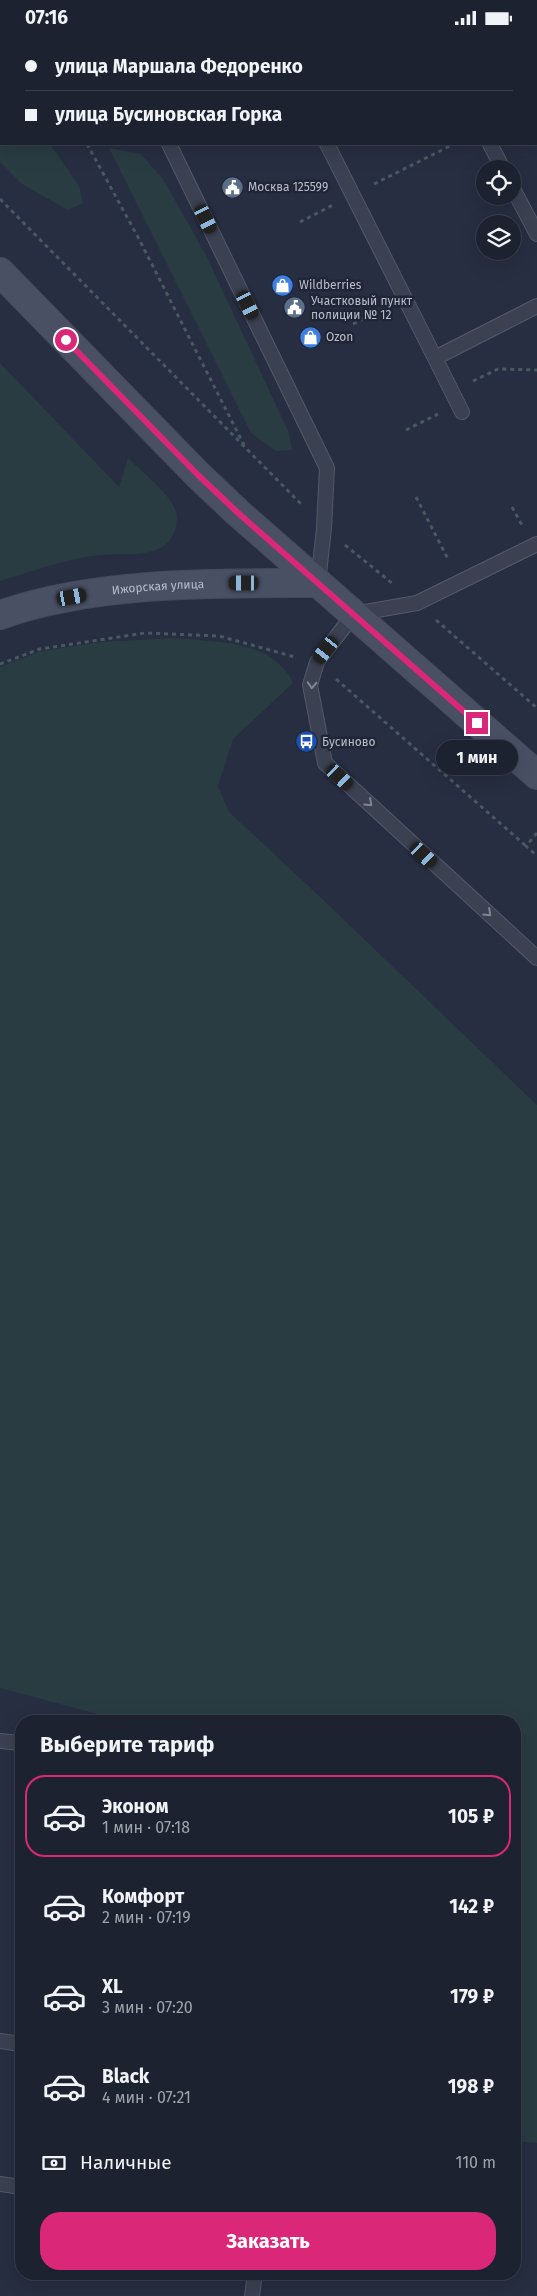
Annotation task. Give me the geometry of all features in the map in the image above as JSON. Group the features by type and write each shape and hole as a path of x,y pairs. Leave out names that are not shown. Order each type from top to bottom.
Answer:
{"street":[{"path":"0,272 198,475 537,775"},
{"name":"Ижорская улица","path":"0,615 58,599 99,592 226,583 318,583"}],"lane":[{"path":"169,145 327,469 324,528 318,583"},
{"path":"327,145 458,402"},
{"path":"491,145 498,160"},
{"path":"521,204 537,234"},
{"path":"435,358 537,306"},
{"path":"537,544 416,603 354,614 317,662 310,685 326,763 537,958"},
{"path":"0,1741 15,1742"},
{"path":"0,2041 15,2043"},
{"path":"0,2185 15,2186"},
{"path":"252,2296 254,2280"}],"path":[{"path":"88,145 139,239 245,448"},
{"path":"300,222 452,145"},
{"path":"0,199 324,528 416,603 537,708"},
{"path":"353,325 405,298"},
{"path":"406,430 458,402 498,369 537,370"},
{"path":"416,497 460,582"},
{"path":"0,664 40,649 145,633 219,636 317,662 537,856"},
{"path":"526,846 537,833"}],"shaded area":[{"path":"0,145 51,145 79,186 83,203 68,210 22,184 0,162"},
{"path":"109,148 141,154 163,179 205,253 289,433 292,450 276,451 251,433"},
{"path":"0,363 119,487 128,458 169,498 176,512 177,522 172,537 165,545 146,553 100,555 75,559 0,581"},
{"path":"175,638 225,643 258,651 272,658 284,669 293,683 233,739 218,786 229,812 537,1105 537,2143 521,2142 521,1715 101,1715 0,1688 0,667 42,651 101,642"}],"place":[{"name":"Москва 125599","path":"232,187"},
{"name":"Wildberries","path":"283,285"},
{"name":"Участковый пункт полиции № 12","path":"295,308"},
{"name":"Ozon","path":"310,337"},
{"name":"Бусиново","path":"306,742"}],"route":[{"path":"66,340 198,475 237,512 477,723"}]}
